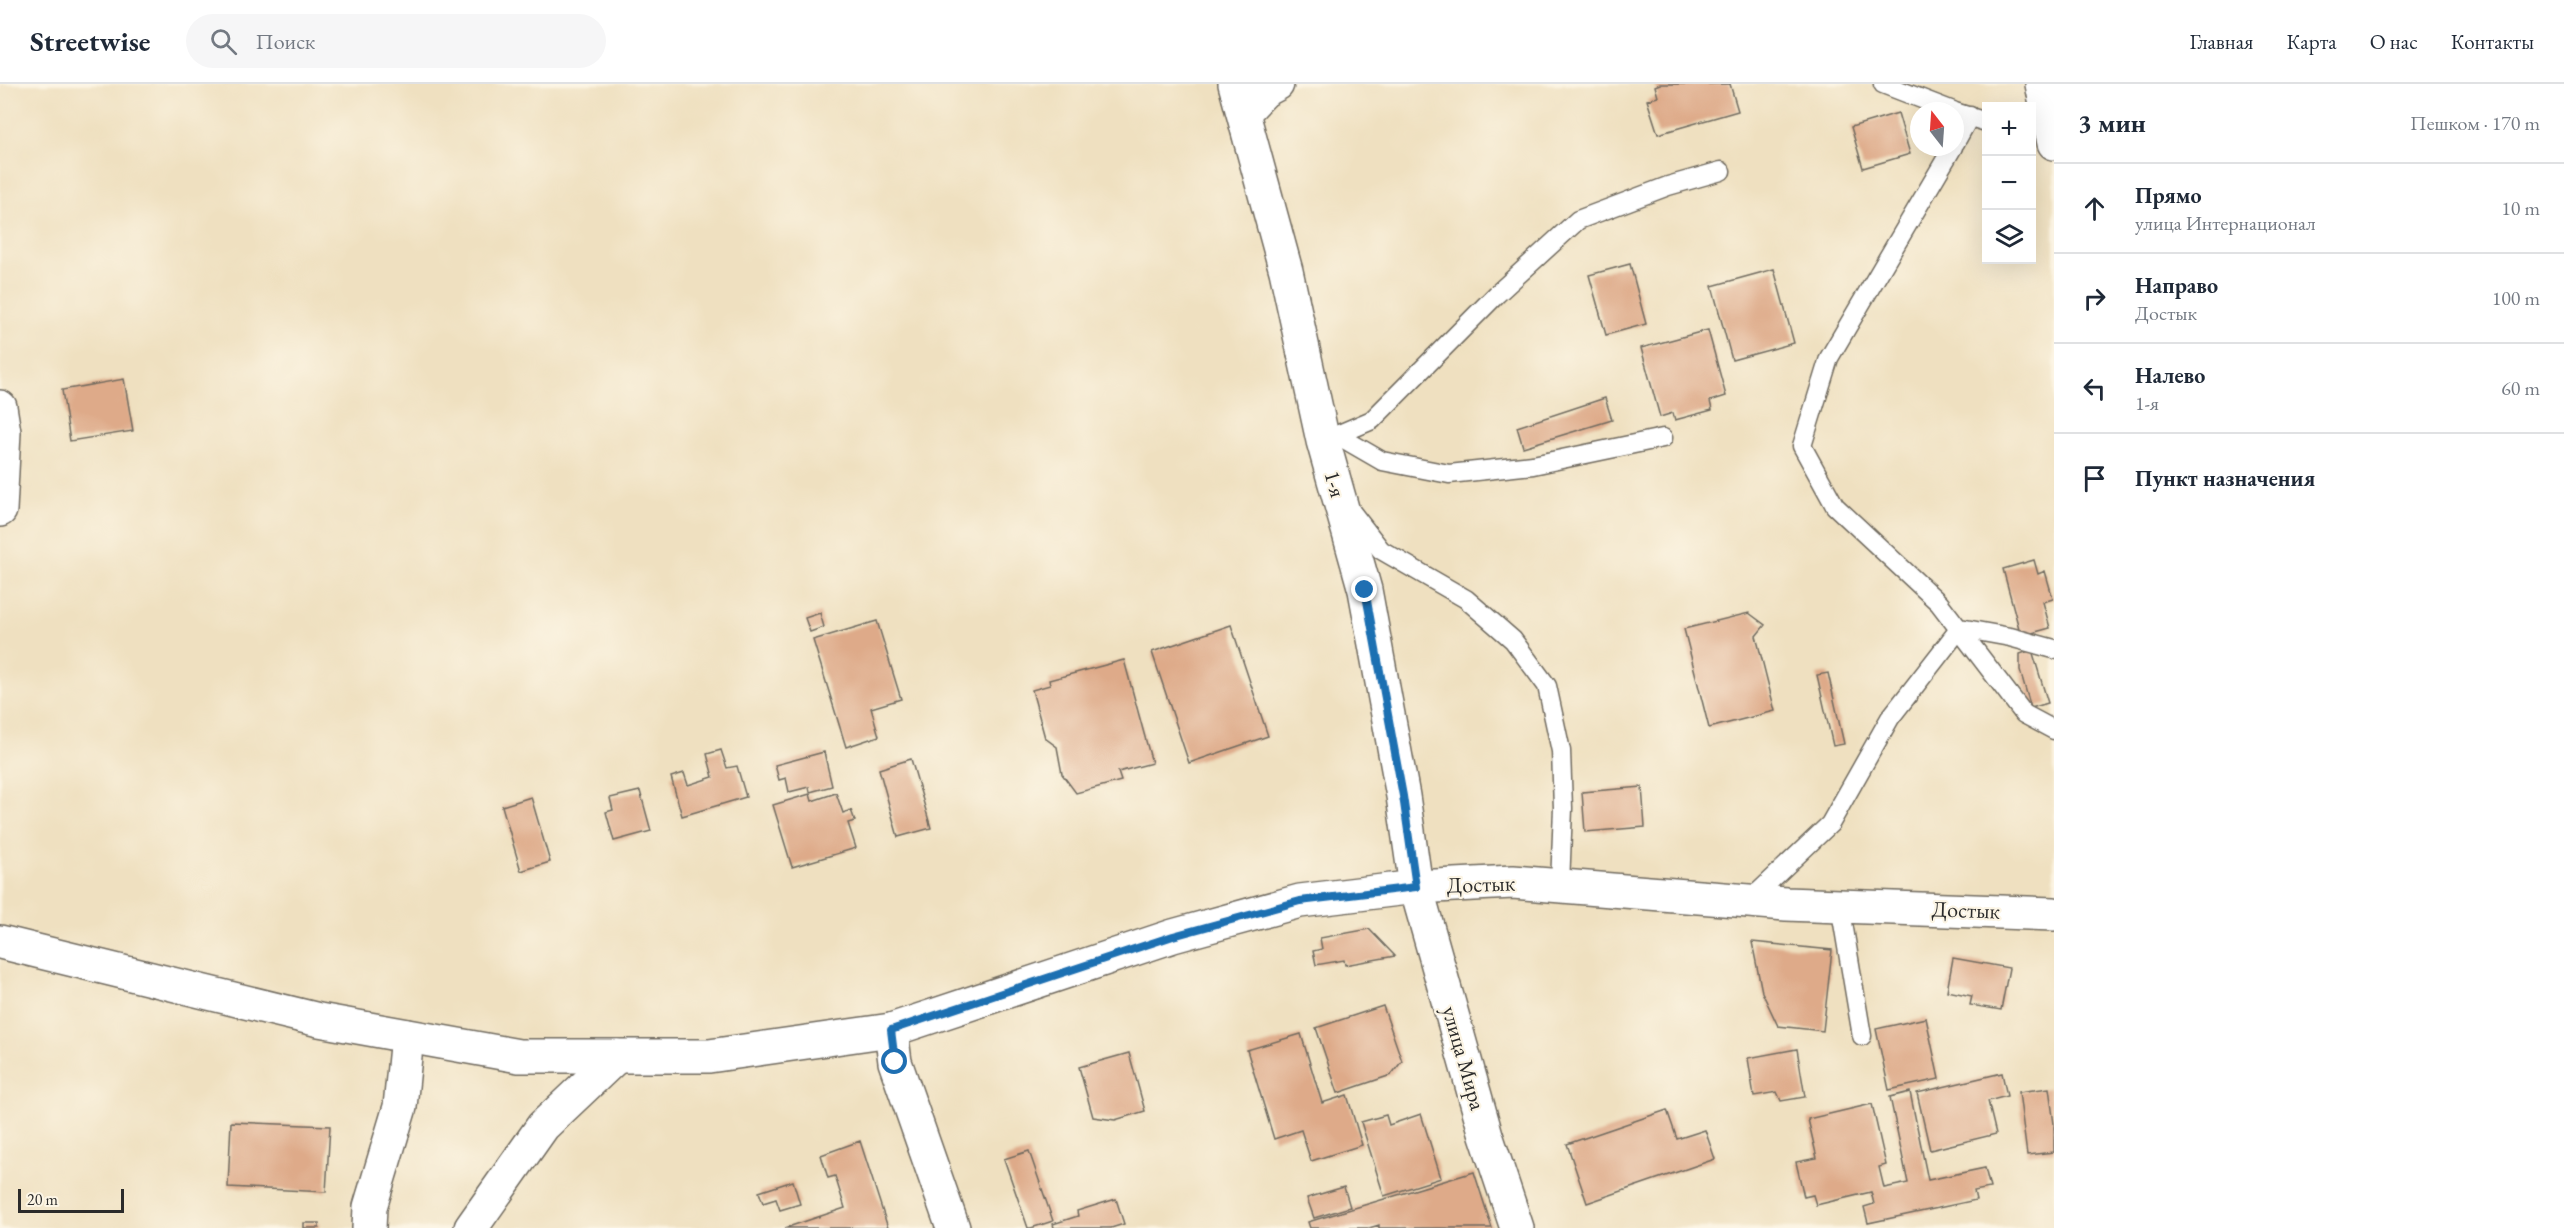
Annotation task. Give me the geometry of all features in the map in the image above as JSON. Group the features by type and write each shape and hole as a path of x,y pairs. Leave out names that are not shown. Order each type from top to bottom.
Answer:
{"street":[{"path":"1239,98 1264,91 1277,84"},
{"path":"2042,84 2054,143"},
{"name":"1-я","path":"1239,98 1330,438 1338,495 1365,590 1403,796 1416,887"},
{"path":"0,407 4,432 0,510"},
{"name":"Достык","path":"0,942 319,1020 519,1056 709,1056 891,1030 1173,936 1300,901 1416,887 1512,882 1749,900 2054,914"},
{"name":"улица Мира","path":"1416,887 1486,1135 1517,1228"},
{"path":"891,1030 895,1062 952,1228"},
{"path":"369,1228 370,1207 400,1107 406,1036"},
{"path":"471,1228 543,1126 617,1056"}],"lane":[{"path":"1883,84 1966,115"},
{"path":"2036,138 2054,143"},
{"path":"1948,156 1829,358 1802,447 1835,506 1939,603 2024,714 2054,730"},
{"path":"1330,438 1372,420 1497,294 1578,220 1668,186 1721,171"},
{"path":"1330,438 1382,461 1449,474 1533,465 1663,438"},
{"path":"1338,495 1381,550 1466,599 1513,640 1546,686 1561,751 1563,808 1560,885"},
{"path":"1960,628 2010,637 2054,649"},
{"path":"1749,900 1830,824 1890,718 1960,628"},
{"path":"1840,905 1862,1036"}],"building":[{"path":"1660,84 1730,84 1738,111 1658,134 1647,100 1658,97 1655,86"},
{"path":"1898,113 1910,154 1863,168 1851,127"},
{"path":"1630,264 1646,324 1606,335 1589,275"},
{"path":"1774,269 1794,343 1732,360 1712,286"},
{"path":"1708,330 1726,396 1710,401 1712,410 1675,420 1673,413 1660,417 1641,348"},
{"path":"124,379 133,431 70,441 62,390"},
{"path":"1605,398 1612,420 1523,447 1517,427"},
{"path":"2034,560 2038,574 2045,571 2053,599 2043,602 2050,628 2021,636 2003,569"},
{"path":"820,613 824,627 810,632 805,618"},
{"path":"1749,613 1765,625 1756,636 1775,711 1709,728 1684,629"},
{"path":"877,621 901,699 871,708 879,736 846,747 813,640"},
{"path":"1231,625 1268,736 1189,763 1152,652"},
{"path":"2032,650 2048,703 2031,708 2020,670 2020,654"},
{"path":"1124,660 1152,763 1118,772 1121,781 1076,793 1062,774 1057,747 1045,738 1032,690 1050,685 1049,680"},
{"path":"1828,673 1844,744 1833,746 1817,675"},
{"path":"721,750 727,768 737,766 746,797 682,816 671,777 684,773 688,785 713,777 707,754"},
{"path":"824,752 832,786 810,792 809,787 789,792 786,778 779,780 775,765"},
{"path":"911,759 931,828 898,837 879,769"},
{"path":"1642,787 1645,827 1585,832 1582,792"},
{"path":"640,791 651,831 614,841 606,812 613,810 610,798"},
{"path":"836,793 843,813 851,810 855,821 848,823 856,848 792,867 773,805 810,794 812,801"},
{"path":"531,797 550,862 521,871 502,806"},
{"path":"1369,929 1395,956 1345,965 1344,960 1316,965 1313,951 1322,949 1320,938"},
{"path":"1752,942 1832,950 1823,1031 1778,1026 1762,992"},
{"path":"1953,958 2009,968 2001,1010 1970,1005 1972,996 1947,991"},
{"path":"1383,1006 1402,1061 1391,1075 1338,1093 1316,1028"},
{"path":"1926,1018 1939,1079 1889,1090 1876,1029"},
{"path":"1301,1034 1322,1103 1347,1095 1362,1145 1311,1161 1301,1130 1274,1139 1247,1050"},
{"path":"1797,1049 1805,1097 1781,1101 1777,1092 1754,1096 1748,1058"},
{"path":"1129,1053 1145,1111 1115,1120 1093,1117 1079,1067"},
{"path":"2002,1073 2007,1096 1988,1101 1996,1134 1930,1150 1917,1093"},
{"path":"2049,1088 2054,1124 2054,1152 2027,1155 2019,1092"},
{"path":"1910,1092 1928,1180 1985,1168 1990,1188 1974,1191 1976,1200 1868,1223 1864,1207 1874,1204 1871,1192 1816,1205 1813,1195 1804,1197 1796,1162 1817,1158 1808,1119 1872,1104 1886,1165 1879,1167 1884,1188 1908,1183 1890,1097"},
{"path":"1667,1110 1677,1139 1705,1130 1715,1159 1587,1203 1567,1144"},
{"path":"1421,1114 1441,1178 1384,1196 1361,1122 1386,1115 1389,1125"},
{"path":"231,1122 330,1126 326,1192 228,1187"},
{"path":"860,1141 888,1228 785,1228 845,1208 835,1176 828,1178 821,1155"},
{"path":"1029,1151 1053,1221 1031,1228 1028,1228 1004,1159"},
{"path":"1474,1172 1492,1228 1379,1228 1379,1225 1369,1228 1310,1228 1308,1222"},
{"path":"793,1181 800,1204 780,1210 776,1199 763,1203 759,1192"},
{"path":"1344,1187 1350,1207 1314,1218 1307,1198"},
{"path":"1116,1199 1124,1224 1111,1228 1054,1228 1053,1224 1078,1216 1077,1211"},
{"path":"304,1223 319,1223 319,1228 304,1228"}],"route":[{"path":"895,1062 891,1030 1173,936 1300,901 1416,887 1403,796 1365,590"}]}
